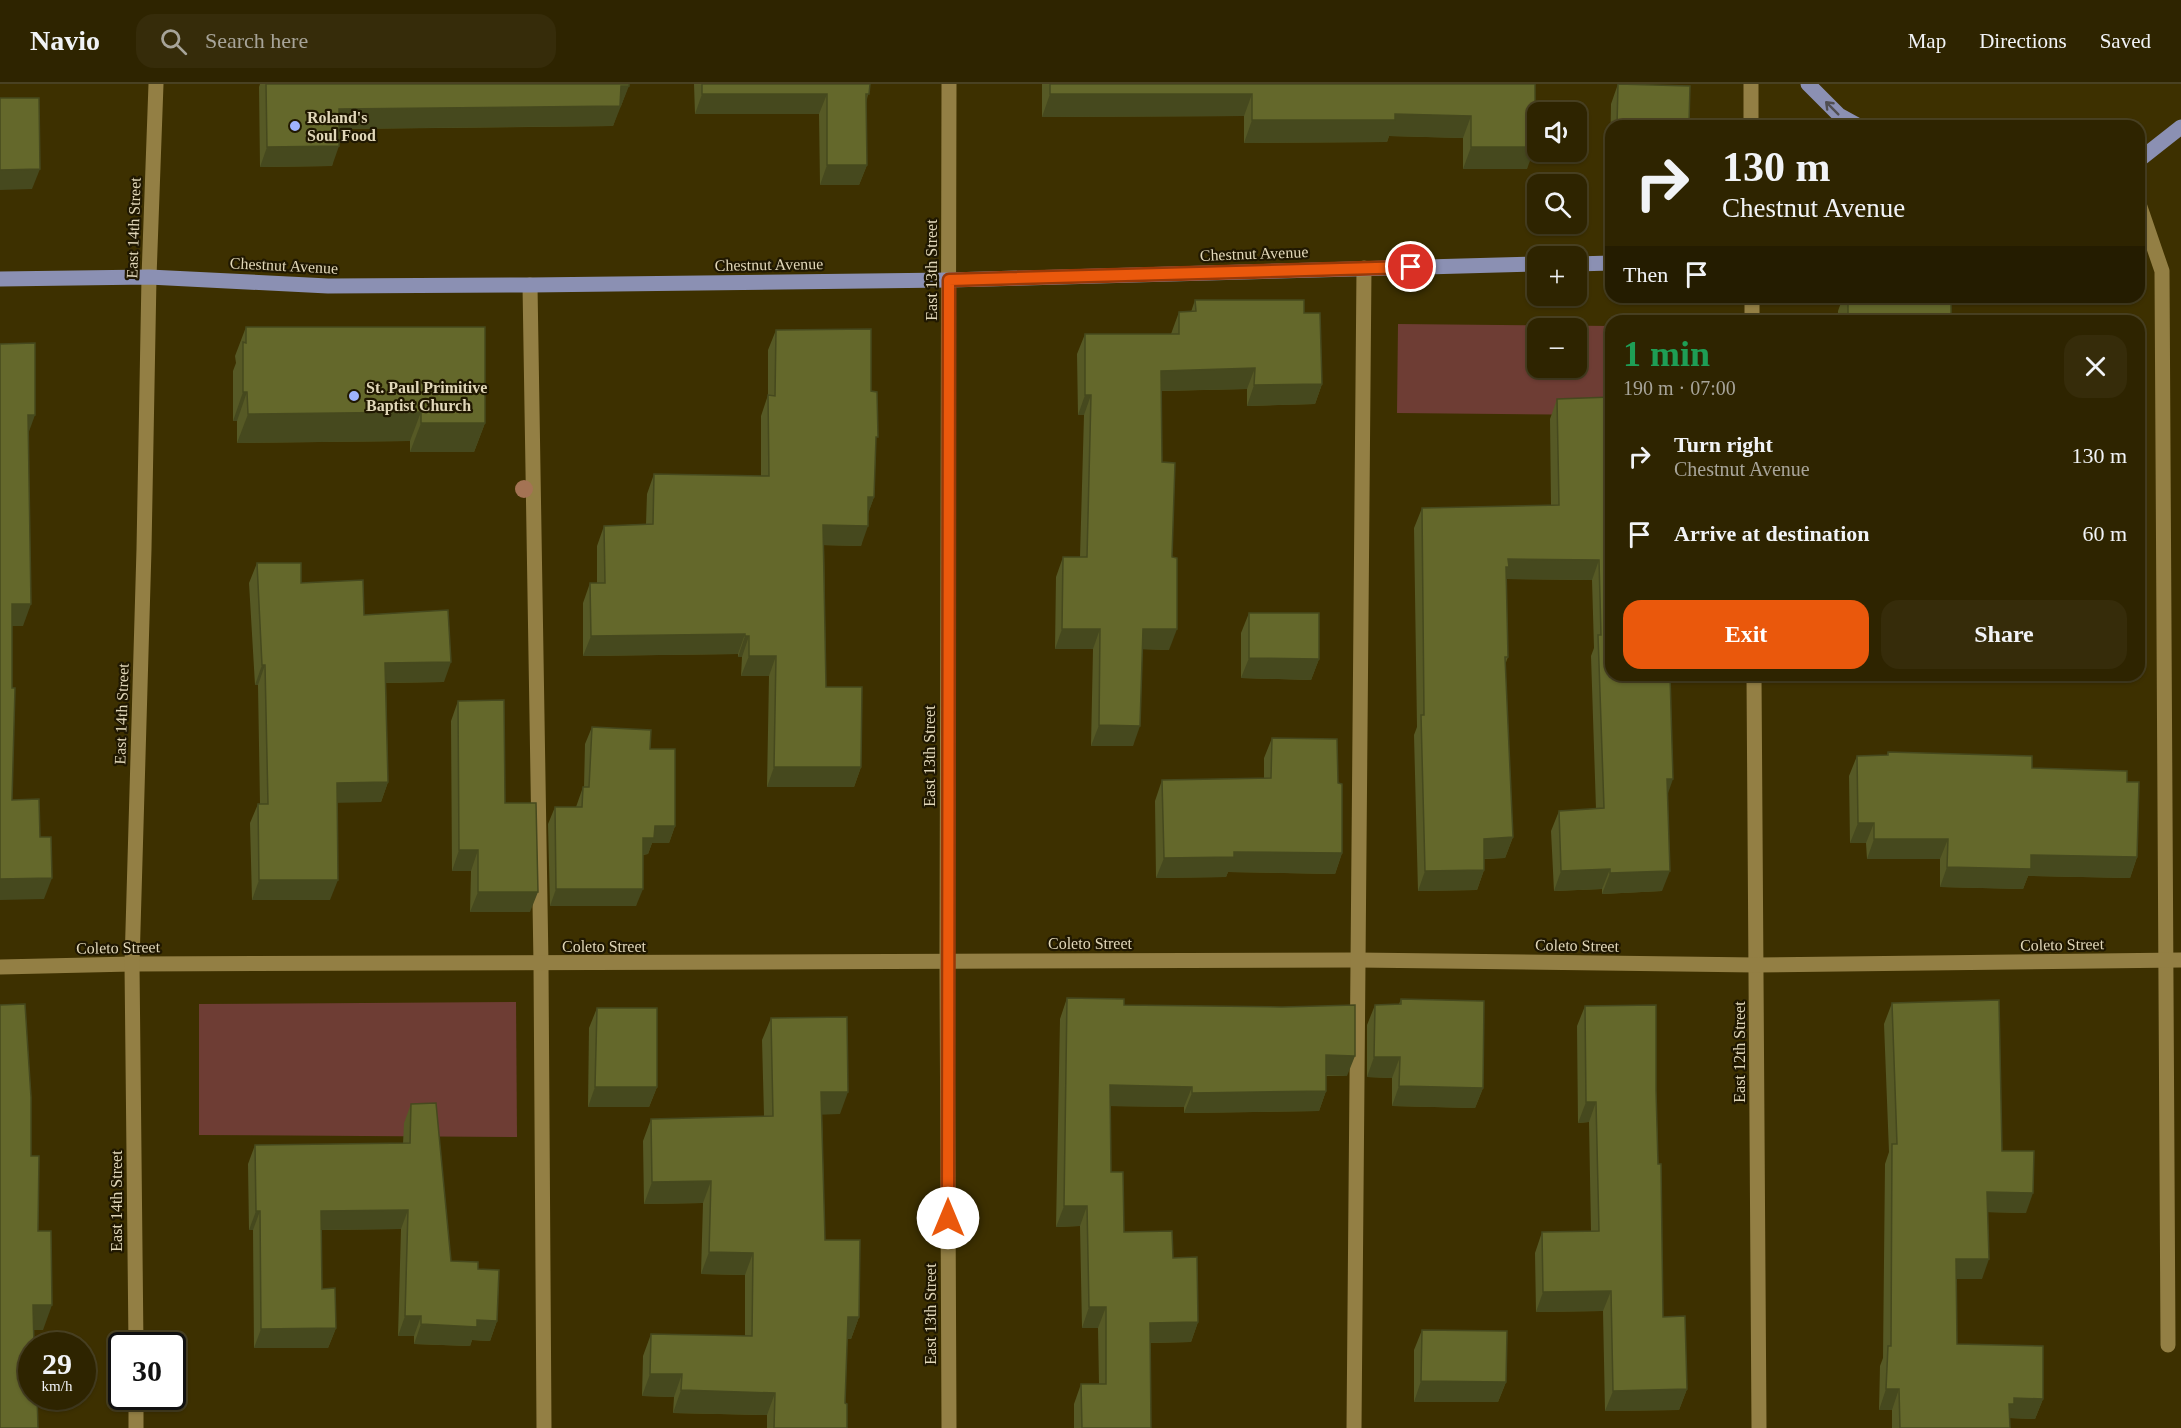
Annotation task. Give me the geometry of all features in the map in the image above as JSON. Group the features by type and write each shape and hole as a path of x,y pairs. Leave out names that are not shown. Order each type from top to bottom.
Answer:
{"main road":[{"path":"1808,84 1839,115 1848,120"},
{"path":"2145,155 2181,127"},
{"path":"1587,264 1605,263"},
{"name":"Chestnut Avenue","path":"0,279 149,277 328,286 530,285 949,280 1527,264"}],"street":[{"name":"East 14th Street","path":"136,1332 132,964 156,84"},
{"name":"East 13th Street","path":"949,84 947,962 949,1428"},
{"path":"1751,84 1751,120"},
{"path":"2145,221 2162,271 2173,960 2168,1345"},
{"path":"1354,1428 1364,268"},
{"path":"530,285 541,964 544,1428"},
{"name":"East 12th Street","path":"1754,681 1759,1428"},
{"name":"Coleto Street","path":"0,967 132,964 1357,960 1756,965 2173,960"},
{"path":"136,1410 136,1428"}],"shaded area":[{"path":"1398,324 1527,325 1527,378 1587,378 1587,326 1605,326 1605,415 1397,413"},
{"path":"516,1002 517,1137 199,1135 199,1004"}],"building":[{"path":"266,84 629,84 629,86 621,86 620,106 339,109 339,146 267,147"},
{"path":"702,84 870,84 869,94 866,94 867,165 827,165 827,94 702,94"},
{"path":"1050,84 1535,84 1535,102 1527,102 1527,147 1471,147 1471,116 1395,114 1395,120 1252,120 1252,94 1050,94"},
{"path":"1618,84 1690,86 1689,120 1617,120"},
{"path":"0,98 39,98 40,169 0,170"},
{"path":"1195,300 1304,300 1304,313 1320,313 1322,384 1254,385 1255,368 1161,371 1162,462 1175,463 1172,557 1177,558 1177,629 1143,629 1140,726 1099,725 1100,629 1062,629 1063,557 1087,557 1091,395 1085,395 1085,334 1179,334 1179,312 1196,311"},
{"path":"1848,303 1951,303 1951,315 1848,315"},
{"name":"St. Paul Primitive Baptist Church","path":"246,327 485,327 485,423 421,423 421,412 248,414 247,392 243,392 243,342 246,343"},
{"path":"871,329 871,391 877,392 878,437 876,437 874,497 868,497 868,526 823,525 826,687 862,687 861,767 774,767 776,656 749,656 749,636 745,634 591,636 590,583 605,583 604,526 653,524 654,474 769,476 768,395 775,396 776,330"},
{"path":"35,343 35,415 28,415 31,604 12,604 12,688 15,688 12,800 39,799 40,837 51,837 52,878 0,879 0,344"},
{"path":"1605,397 1605,681 1670,681 1673,779 1667,779 1670,871 1610,873 1610,869 1561,871 1559,811 1604,808 1598,635 1601,635 1599,560 1508,559 1509,567 1506,567 1508,657 1505,657 1513,837 1484,839 1484,870 1425,871 1421,715 1424,715 1422,508 1559,505 1557,399"},
{"path":"257,563 301,563 301,583 363,580 364,615 448,610 451,662 385,663 388,782 337,783 338,880 259,880 258,804 268,804 265,665 262,665"},
{"path":"1249,613 1319,613 1319,659 1249,658"},
{"path":"504,700 505,803 536,803 538,892 478,892 478,850 459,850 458,701"},
{"path":"592,727 651,730 650,749 675,749 675,826 655,826 654,838 643,838 643,889 556,889 555,807 582,807 583,787 589,787"},
{"path":"1272,738 1337,739 1338,783 1342,784 1342,853 1234,852 1234,857 1164,858 1162,780 1271,778"},
{"path":"1888,752 2032,756 2032,768 2127,771 2127,782 2139,782 2137,857 2031,855 2031,869 1947,867 1948,839 1874,839 1874,823 1858,823 1857,756 1888,755"},
{"path":"1067,998 1124,999 1124,1005 1282,1007 1355,1005 1355,1056 1326,1055 1326,1091 1192,1093 1192,1087 1110,1085 1111,1172 1123,1172 1124,1232 1172,1231 1173,1258 1197,1257 1198,1322 1150,1323 1151,1428 1082,1428 1081,1384 1106,1384 1106,1307 1089,1307 1087,1206 1064,1206"},
{"path":"1401,999 1484,1001 1483,1088 1399,1086 1400,1057 1374,1057 1375,1005 1401,1004"},
{"path":"1999,1000 2002,1151 2034,1151 2033,1193 1987,1192 1989,1259 1956,1259 1957,1344 2043,1346 2043,1399 2014,1398 2014,1404 2009,1404 2010,1428 1900,1428 1899,1389 1886,1389 1888,1346 1891,1346 1892,1144 1897,1144 1892,1003"},
{"path":"25,1004 31,1097 31,1156 39,1156 38,1231 51,1231 52,1305 33,1305 34,1332 18,1332 18,1410 37,1410 38,1428 0,1428 0,1005"},
{"path":"1656,1005 1656,1090 1658,1164 1661,1164 1663,1317 1685,1316 1687,1389 1613,1391 1611,1291 1543,1292 1542,1232 1599,1231 1596,1102 1586,1102 1585,1006"},
{"path":"597,1008 657,1008 657,1087 595,1087"},
{"path":"847,1017 848,1092 821,1092 825,1240 860,1240 859,1317 848,1317 845,1403 847,1404 847,1428 774,1428 775,1393 681,1390 682,1374 650,1374 651,1334 752,1336 753,1253 709,1252 711,1181 652,1182 651,1119 773,1116 771,1018"},
{"path":"436,1103 451,1261 478,1262 478,1269 499,1270 497,1321 477,1320 477,1327 421,1324 421,1316 405,1316 408,1210 321,1211 322,1289 335,1288 336,1328 261,1329 260,1211 256,1211 255,1145 410,1143 411,1104"},
{"path":"1422,1330 1507,1331 1506,1382 1421,1381"}],"place":[{"name":"Roland's Soul Food","path":"295,126"},
{"name":"St. Paul Primitive Baptist Church","path":"354,396"}],"route":[{"path":"948,1218 949,280 1411,267"}]}
